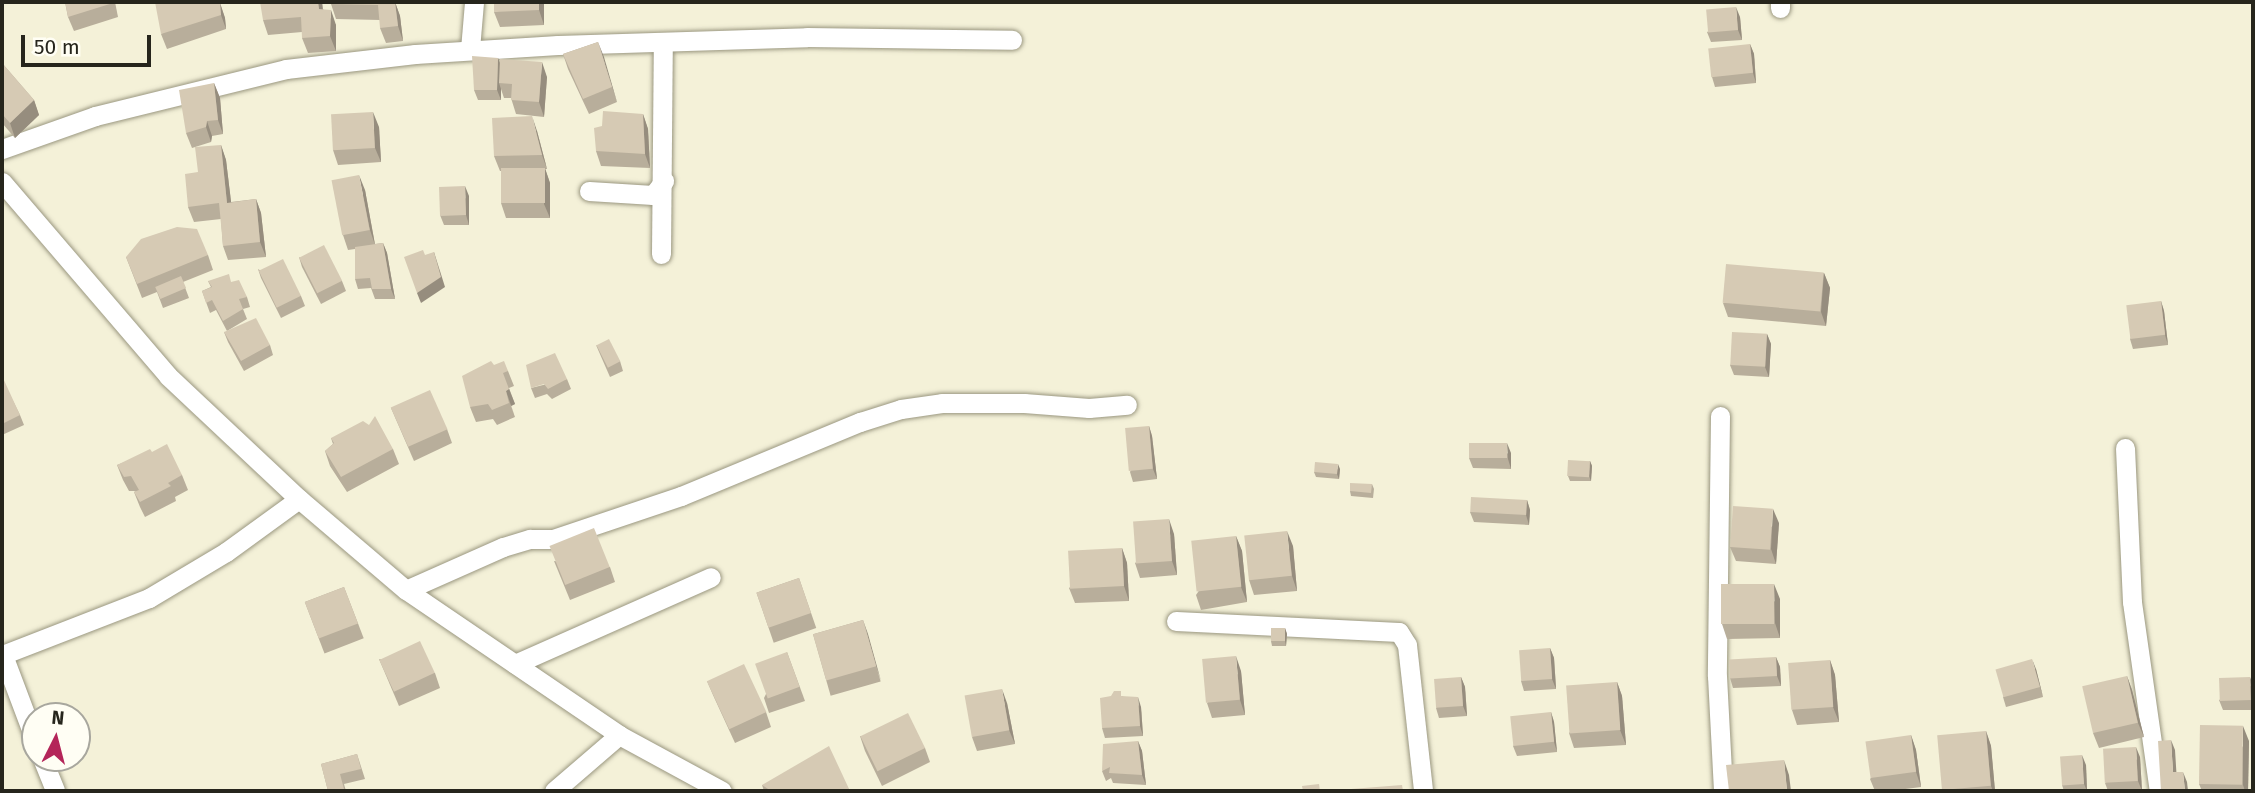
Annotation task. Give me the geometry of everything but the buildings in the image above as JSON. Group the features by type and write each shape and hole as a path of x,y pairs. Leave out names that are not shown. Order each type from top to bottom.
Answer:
{"street":[{"path":"470,49 474,2"},
{"path":"2,149 95,116 286,69 470,49 807,37 1012,40"},
{"path":"661,254 664,181 663,44"},
{"path":"589,191 632,196 653,195 664,181"},
{"path":"2,182 168,376 299,499 405,590 619,734 722,791"},
{"path":"405,590 503,547 530,539 553,539 681,496 860,422 901,409 942,403 1024,403 1089,408 1127,405"},
{"path":"1720,416 1717,663 1723,791"},
{"path":"2125,448 2132,602 2159,791"},
{"path":"21,704 2,655 149,597 226,552 299,499"},
{"path":"514,664 711,577"},
{"path":"1176,621 1399,632 1407,645 1423,791"},
{"path":"554,791 619,734"},
{"path":"48,772 55,791"}]}
